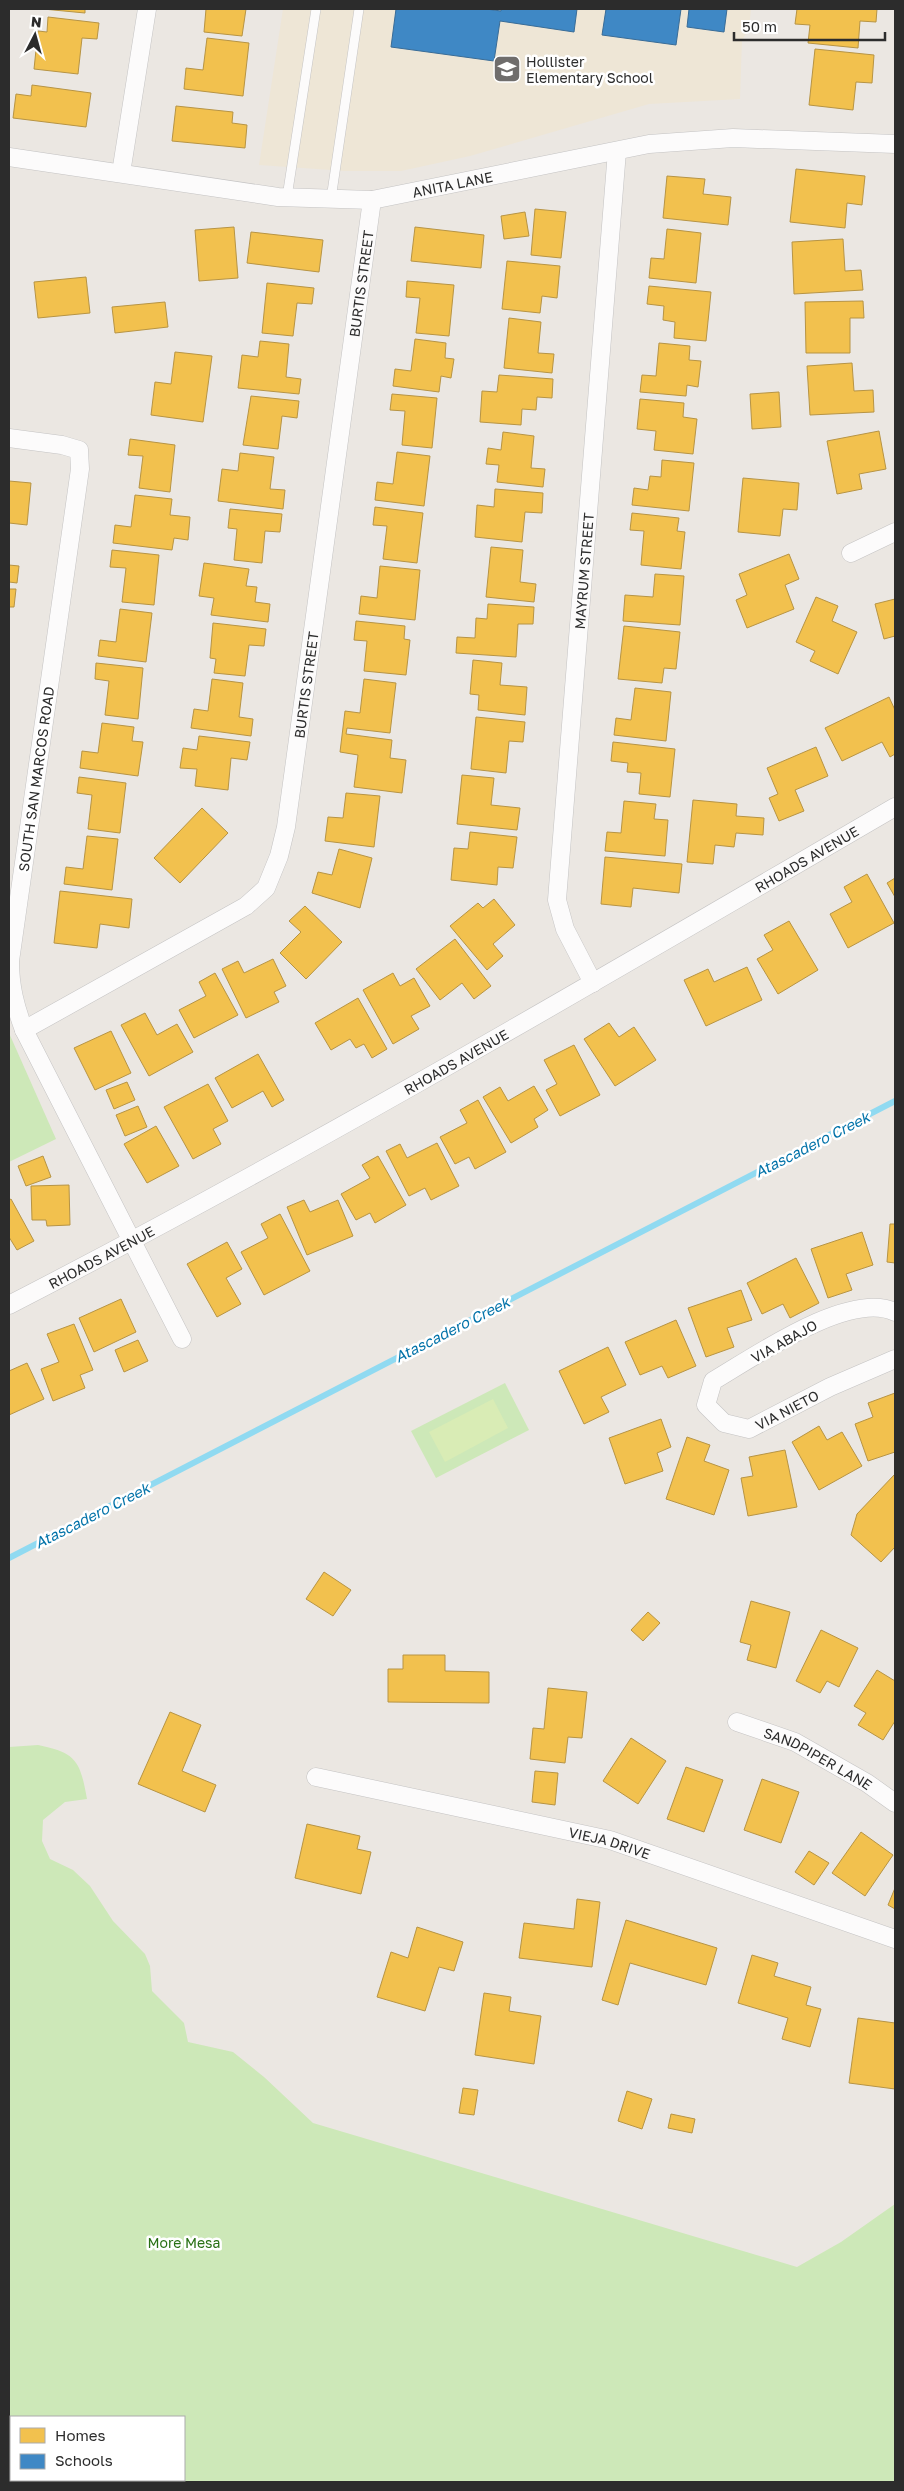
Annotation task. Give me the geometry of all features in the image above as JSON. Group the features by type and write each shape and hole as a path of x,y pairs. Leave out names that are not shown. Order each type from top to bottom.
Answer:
{"street":[{"path":"121,173 147,9"},
{"name":"ANITA LANE","path":"9,157 287,197 372,200 649,144 733,138 895,144"},
{"name":"MAYRUM STREET","path":"593,983 565,929 557,900 617,151"},
{"name":"BURTIS STREET","path":"24,1030 246,906 266,888 276,864 286,827 372,200"},
{"name":"SOUTH SAN MARCOS ROAD","path":"9,438 62,445 79,450 80,469 10,961 14,1001 24,1030 182,1339"},
{"path":"852,553 895,532"},
{"name":"RHOADS AVENUE","path":"9,1305 131,1242 593,983 895,807"},
{"name":"VIA ABAJO","path":"713,1381 816,1322 859,1307 887,1308 895,1312"},
{"name":"VIA NIETO","path":"713,1381 706,1405 724,1423 749,1429 839,1383 895,1359"},
{"name":"SANDPIPER LANE","path":"737,1722 795,1742 868,1783 895,1803"},
{"name":"VIEJA DRIVE","path":"316,1777 610,1840 895,1939"}],"lane":[{"path":"287,197 316,9"},
{"path":"331,199 359,9"}],"shaded area":[{"name":"Hollister Elementary School","path":"283,9 751,9 749,29 742,40 740,99 649,104 470,156 401,171 345,171 259,165"}],"green space":[{"path":"9,1033 56,1139 9,1162"},
{"path":"505,1383 529,1430 436,1478 411,1431"},
{"path":"493,1399 508,1428 445,1462 429,1432"},
{"name":"More Mesa","path":"38,1745 51,1748 69,1756 79,1767 87,1799 65,1802 43,1820 42,1841 50,1859 73,1870 90,1886 113,1921 145,1954 150,1966 152,1991 184,2023 188,2042 233,2052 264,2077 313,2123 797,2267 841,2242 895,2204 895,2482 9,2482 9,1747"}],"building: Homes":[{"path":"43,9 85,9 85,13"},
{"path":"206,9 246,9 242,36 204,32"},
{"path":"797,9 877,9 876,22 860,21 858,48 808,43 810,25 795,24"},
{"path":"48,17 99,23 97,39 82,38 78,74 34,69 38,31 47,32"},
{"path":"207,38 249,43 243,96 184,89 186,68 203,70"},
{"path":"815,49 874,55 872,83 856,82 853,110 809,105"},
{"path":"32,85 91,93 86,127 13,118 16,94 31,96"},
{"path":"176,106 233,112 232,123 247,125 245,148 172,141"},
{"path":"796,169 865,176 862,205 847,203 845,228 790,222"},
{"path":"667,176 705,179 703,194 731,197 728,225 663,218"},
{"path":"535,209 566,212 561,258 531,255"},
{"path":"525,212 529,236 504,239 501,216"},
{"path":"234,227 238,278 199,281 195,230"},
{"path":"415,227 484,235 481,268 411,261"},
{"path":"667,229 701,233 696,283 649,278 651,258 664,259"},
{"path":"251,232 323,240 319,272 247,263"},
{"path":"843,239 845,271 861,270 863,290 794,294 792,242"},
{"path":"507,261 560,266 557,298 542,296 540,313 502,309"},
{"path":"86,277 90,313 38,318 34,282"},
{"path":"407,281 454,285 449,336 416,333 420,298 406,297"},
{"path":"267,283 314,288 312,304 297,303 293,336 262,333"},
{"path":"649,286 711,292 706,341 674,338 675,322 663,320 664,306 647,304"},
{"path":"863,301 864,318 850,318 850,353 806,353 805,302"},
{"path":"165,302 168,327 115,333 112,307"},
{"path":"509,318 541,322 538,353 554,354 552,373 504,368"},
{"path":"415,339 446,343 445,358 454,359 451,378 441,376 439,392 393,386 395,369 411,371"},
{"path":"260,341 289,344 286,377 301,379 299,394 238,388 242,355 258,357"},
{"path":"659,343 690,346 689,360 701,361 698,387 687,385 686,396 640,392 642,375 656,376"},
{"path":"175,352 212,356 203,422 151,415 155,382 171,384"},
{"path":"852,363 854,391 873,390 874,412 810,415 807,366"},
{"path":"499,375 553,379 552,398 537,397 536,410 522,409 521,425 480,422 482,391 497,392"},
{"path":"779,392 781,427 752,429 750,394"},
{"path":"392,394 437,398 432,448 402,445 405,411 390,410"},
{"path":"251,396 299,401 297,418 282,416 278,449 243,445"},
{"path":"640,399 684,403 683,417 697,419 693,454 654,450 656,431 637,429"},
{"path":"879,431 886,469 859,474 862,489 837,494 827,441"},
{"path":"503,432 534,436 531,468 545,469 543,487 497,482 499,465 486,464 488,448 501,450"},
{"path":"130,439 175,445 170,492 139,488 143,456 128,455"},
{"path":"397,452 430,456 424,506 375,500 377,482 393,484"},
{"path":"240,453 274,457 270,489 285,490 283,509 218,501 222,469 238,471"},
{"path":"662,460 694,463 689,511 632,505 634,488 648,490 650,476 661,477"},
{"path":"743,478 799,483 797,510 783,509 780,536 738,532"},
{"path":"9,481 31,483 27,525 9,523"},
{"path":"495,489 543,493 542,513 525,512 522,542 475,537 477,505 494,507"},
{"path":"135,495 172,499 170,515 190,517 188,540 174,538 172,550 113,543 115,525 131,527"},
{"path":"375,507 423,513 417,563 383,559 387,526 373,525"},
{"path":"230,509 282,514 280,532 265,531 262,563 234,560 237,529 228,528"},
{"path":"632,513 679,518 677,531 685,532 681,569 641,565 644,531 630,530"},
{"path":"491,547 523,550 520,582 536,584 534,602 486,597"},
{"path":"112,550 159,555 154,605 122,602 126,568 110,567"},
{"path":"789,554 799,579 785,585 794,609 747,628 736,600 747,595 739,574"},
{"path":"204,563 249,569 246,586 257,587 255,602 270,604 268,622 211,615 214,598 199,596"},
{"path":"9,565 19,566 17,583 9,582"},
{"path":"380,566 420,570 415,620 359,614 361,596 377,598"},
{"path":"655,574 684,576 680,625 623,621 625,595 653,597"},
{"path":"9,589 16,589 14,607 9,607"},
{"path":"816,597 838,606 832,621 857,632 838,674 810,661 815,651 796,642"},
{"path":"895,599 895,636 884,639 875,604"},
{"path":"488,604 534,607 533,624 518,624 516,657 456,653 457,637 475,638 476,618 487,619"},
{"path":"120,609 152,613 146,662 98,656 100,640 116,642"},
{"path":"356,621 405,626 404,639 410,640 406,675 364,671 367,641 354,640"},
{"path":"213,623 266,629 264,646 249,645 245,676 214,673 216,659 210,658"},
{"path":"624,626 680,632 676,669 664,668 662,683 618,679"},
{"path":"473,660 502,663 500,685 527,687 525,715 478,710 479,695 470,694"},
{"path":"96,663 143,668 138,719 105,715 109,681 95,679"},
{"path":"212,679 243,683 239,717 253,719 251,736 191,728 194,709 208,711"},
{"path":"364,679 396,683 390,733 347,728 346,734 392,740 390,758 406,760 402,793 354,787 358,755 340,752 345,711 360,713"},
{"path":"635,688 671,692 666,741 614,735 616,718 631,720"},
{"path":"889,697 895,710 895,754 890,757 882,742 842,761 825,728"},
{"path":"476,717 525,722 523,742 509,741 506,773 471,769"},
{"path":"102,723 134,727 132,741 143,742 138,776 80,768 82,751 98,753"},
{"path":"199,736 250,742 247,760 231,758 228,790 195,786 197,769 180,768 183,748 197,750"},
{"path":"613,742 675,749 670,797 639,794 641,773 627,772 628,763 611,761"},
{"path":"816,747 828,776 795,790 804,811 779,821 769,798 778,794 767,768"},
{"path":"462,775 494,778 491,805 520,808 517,830 457,824"},
{"path":"79,777 126,783 120,833 88,829 92,795 77,793"},
{"path":"346,793 380,796 374,847 325,841 328,817 343,818"},
{"path":"693,800 737,804 736,816 764,818 763,835 736,833 734,847 715,845 713,864 687,862"},
{"path":"624,801 656,804 654,819 668,820 665,856 605,851 607,832 621,833"},
{"path":"202,808 228,833 180,883 154,858"},
{"path":"470,832 517,837 513,868 498,867 497,885 451,880 454,848 468,849"},
{"path":"87,836 118,839 112,890 64,884 66,867 83,869"},
{"path":"339,849 372,858 360,908 312,893 318,872 332,875"},
{"path":"605,857 682,864 679,893 633,888 631,907 601,904"},
{"path":"867,874 894,923 848,948 830,914 852,902 844,887"},
{"path":"895,878 895,897 887,883"},
{"path":"60,891 132,899 129,928 100,924 97,948 54,943"},
{"path":"494,899 515,925 493,944 503,956 487,970 450,926 478,903 483,908"},
{"path":"305,906 342,942 306,979 280,953 301,932 289,921"},
{"path":"789,921 818,970 778,994 757,959 773,950 764,935"},
{"path":"455,939 491,986 474,999 462,983 440,1000 416,969"},
{"path":"273,959 286,986 274,992 279,1002 246,1018 222,969 238,961 244,973"},
{"path":"747,967 762,1000 706,1026 684,980 708,969 714,982"},
{"path":"215,973 238,1015 194,1038 179,1010 206,996 199,982"},
{"path":"393,973 400,986 414,978 430,1006 411,1016 419,1029 393,1044 363,990"},
{"path":"358,998 387,1049 372,1058 364,1044 356,1048 350,1039 331,1050 315,1023"},
{"path":"145,1013 157,1035 177,1024 193,1052 149,1076 121,1025"},
{"path":"609,1023 619,1037 634,1027 656,1060 615,1086 584,1039"},
{"path":"111,1031 131,1073 95,1090 74,1048"},
{"path":"574,1045 600,1095 560,1116 546,1090 557,1084 544,1060"},
{"path":"258,1054 284,1100 272,1107 263,1091 232,1108 215,1078"},
{"path":"127,1082 135,1100 114,1109 106,1090"},
{"path":"208,1084 228,1121 213,1129 221,1144 193,1159 164,1107"},
{"path":"534,1086 548,1110 534,1119 538,1127 511,1143 483,1097 500,1087 508,1101"},
{"path":"478,1100 506,1152 475,1169 469,1157 455,1164 440,1137 467,1123 460,1110"},
{"path":"138,1106 147,1127 125,1136 116,1115"},
{"path":"156,1126 179,1166 147,1183 124,1144"},
{"path":"437,1143 459,1186 431,1200 425,1188 409,1196 386,1151 400,1144 407,1158"},
{"path":"43,1156 51,1177 26,1186 18,1166"},
{"path":"378,1156 406,1205 375,1223 370,1213 356,1220 341,1194 370,1178 362,1165"},
{"path":"69,1185 70,1225 47,1226 46,1220 32,1220 31,1186"},
{"path":"11,1199 34,1241 17,1250 9,1237 9,1200"},
{"path":"304,1200 310,1212 338,1200 353,1236 307,1255 287,1207"},
{"path":"280,1214 310,1271 264,1295 241,1252 268,1238 261,1224"},
{"path":"890,1224 895,1224 895,1263 887,1262"},
{"path":"862,1232 873,1265 846,1274 852,1290 828,1298 811,1249"},
{"path":"227,1242 242,1269 226,1278 241,1304 217,1317 187,1264"},
{"path":"796,1258 819,1303 790,1318 783,1304 762,1314 747,1283"},
{"path":"741,1290 752,1320 727,1328 734,1347 706,1357 688,1308"},
{"path":"121,1299 136,1332 94,1352 79,1318"},
{"path":"676,1320 696,1366 668,1378 662,1366 640,1375 625,1342"},
{"path":"74,1324 93,1370 80,1375 85,1388 53,1401 41,1369 59,1362 47,1334"},
{"path":"138,1340 148,1361 124,1372 115,1350"},
{"path":"608,1347 626,1385 601,1397 609,1412 584,1424 559,1371"},
{"path":"27,1363 44,1399 9,1415 9,1371"},
{"path":"895,1393 895,1452 868,1461 855,1424 873,1417 868,1403"},
{"path":"661,1419 671,1447 657,1453 663,1471 625,1484 609,1438"},
{"path":"819,1426 827,1440 842,1432 862,1466 819,1490 792,1442"},
{"path":"687,1437 710,1445 704,1461 729,1470 714,1515 666,1499"},
{"path":"785,1450 797,1507 748,1516 741,1478 753,1476 749,1457"},
{"path":"895,1474 895,1547 881,1562 851,1535 857,1514"},
{"path":"324,1572 351,1590 333,1616 306,1599"},
{"path":"751,1601 790,1612 776,1668 747,1660 751,1645 740,1642"},
{"path":"648,1612 660,1623 643,1641 631,1630"},
{"path":"821,1630 858,1648 839,1687 827,1681 820,1693 796,1681"},
{"path":"403,1655 445,1655 445,1671 489,1672 489,1703 388,1702 388,1669 403,1669"},
{"path":"877,1670 895,1681 895,1721 883,1740 858,1725 866,1713 854,1706"},
{"path":"548,1688 587,1692 582,1738 568,1737 565,1763 530,1759 533,1728 544,1729"},
{"path":"170,1712 201,1725 182,1771 216,1785 205,1812 138,1784"},
{"path":"631,1738 666,1761 638,1804 603,1781"},
{"path":"686,1767 723,1780 704,1832 667,1819"},
{"path":"535,1771 558,1773 555,1805 532,1802"},
{"path":"762,1779 799,1792 781,1843 744,1830"},
{"path":"307,1824 360,1836 357,1849 371,1852 361,1894 295,1878"},
{"path":"861,1832 893,1855 865,1896 832,1873"},
{"path":"809,1851 829,1863 814,1885 795,1872"},
{"path":"895,1888 895,1909 888,1905"},
{"path":"577,1899 600,1902 592,1967 519,1958 524,1923 574,1929"},
{"path":"626,1920 717,1948 706,1985 630,1963 618,2005 602,2000"},
{"path":"417,1927 463,1942 454,1971 439,1967 425,2011 377,1997 391,1952 408,1958"},
{"path":"752,1955 778,1963 774,1976 811,1987 806,2005 821,2009 810,2047 782,2039 788,2018 738,2003"},
{"path":"484,1993 511,1997 509,2011 541,2016 534,2064 475,2055"},
{"path":"858,2018 895,2023 895,2089 849,2083"},
{"path":"463,2088 478,2090 474,2115 459,2113"},
{"path":"627,2091 652,2099 642,2129 618,2121"},
{"path":"671,2114 695,2119 692,2133 668,2128"}],"building: Schools":[{"path":"396,9 486,9 501,11 501,9 577,9 574,32 500,21 494,61 391,47"},
{"path":"606,9 681,9 676,45 602,35"},
{"path":"689,9 727,9 724,32 687,27"}],"waterway":[{"name":"Atascadero Creek","path":"9,1558 895,1101"}],"place":[{"name":"Hollister Elementary School","path":"507,69"}]}
